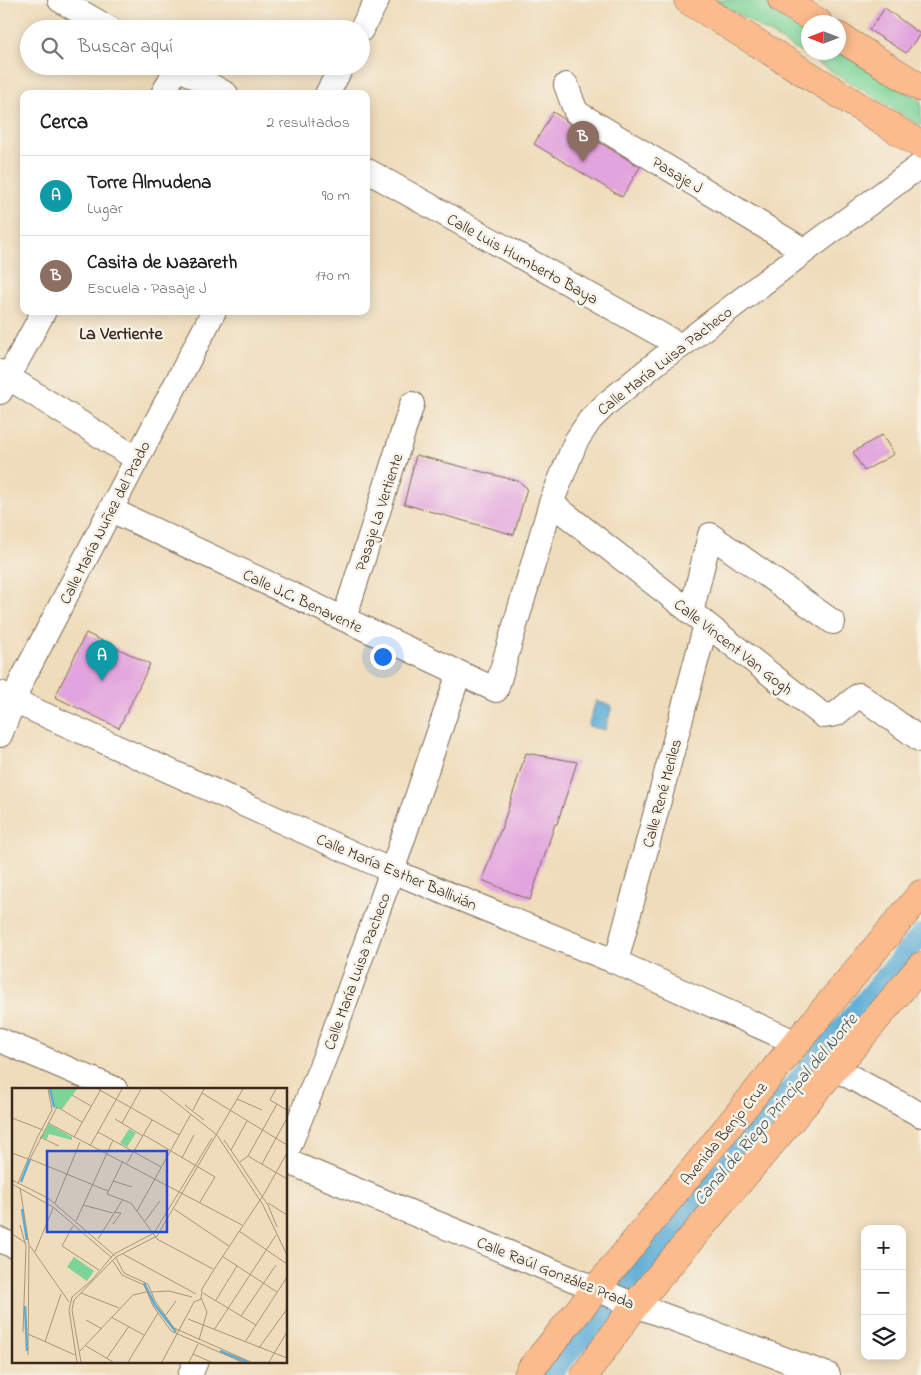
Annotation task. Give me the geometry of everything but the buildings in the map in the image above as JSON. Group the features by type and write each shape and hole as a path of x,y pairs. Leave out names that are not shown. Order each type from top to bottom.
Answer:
{"main road":[{"path":"688,0 921,145"},
{"path":"782,0 807,15"},
{"path":"846,41 921,88"},
{"name":"Avenida Benjo Cruz","path":"528,1375 921,894"},
{"path":"585,1375 635,1304 921,966"}],"street":[{"path":"60,0 94,20"},
{"path":"366,20 377,0"},
{"path":"165,90 172,75"},
{"path":"191,75 219,90"},
{"path":"329,90 337,75"},
{"name":"Pasaje J","path":"566,85 576,112 805,251"},
{"name":"Calle María Luisa Pacheco","path":"496,690 551,503 576,441 590,420 606,404 665,356 681,346 921,165"},
{"name":"Calle Luis Humberto Baya","path":"370,172 681,346"},
{"path":"42,315 3,380 137,459"},
{"name":"Calle María Nuñez del Prado","path":"0,735 7,697 21,682 212,315"},
{"name":"Pasaje La Vertiente","path":"344,619 412,404"},
{"name":"Calle Vincent Van Gogh","path":"551,503 824,716 836,714 859,695 921,740"},
{"name":"Calle J.C. Benavente","path":"111,510 496,690"},
{"name":"Calle René Meriles","path":"616,962 699,618 710,535 833,622"},
{"name":"Calle María Luisa Pacheco","path":"288,1149 329,1046 392,871 459,673"},
{"name":"Calle María Esther Ballivián","path":"7,697 392,871 616,962 797,1044"},
{"path":"0,1040 113,1088"},
{"path":"834,1068 921,1115"},
{"name":"Calle Raúl González Prada","path":"288,1162 597,1289 828,1375"},
{"path":"0,1240 12,1245"},
{"path":"190,1375 196,1362"}],"green space":[{"path":"715,0 761,0 801,26 801,53"},
{"path":"846,57 921,101 921,126 813,60 846,60"}],"water":[{"path":"596,701 612,706 605,730 588,726"}],"waterway":[{"name":"Canal de Riego Principal del Norte","path":"629,1282 921,935"},
{"name":"Canal de Riego Principal del Norte","path":"552,1375 559,1363 608,1310"}],"place":[{"name":"Casita de Nazareth","path":"583,162"},
{"name":"Torre Almudena","path":"102,681"}],"district":[{"name":"La Vertiente","path":"121,333"}]}
